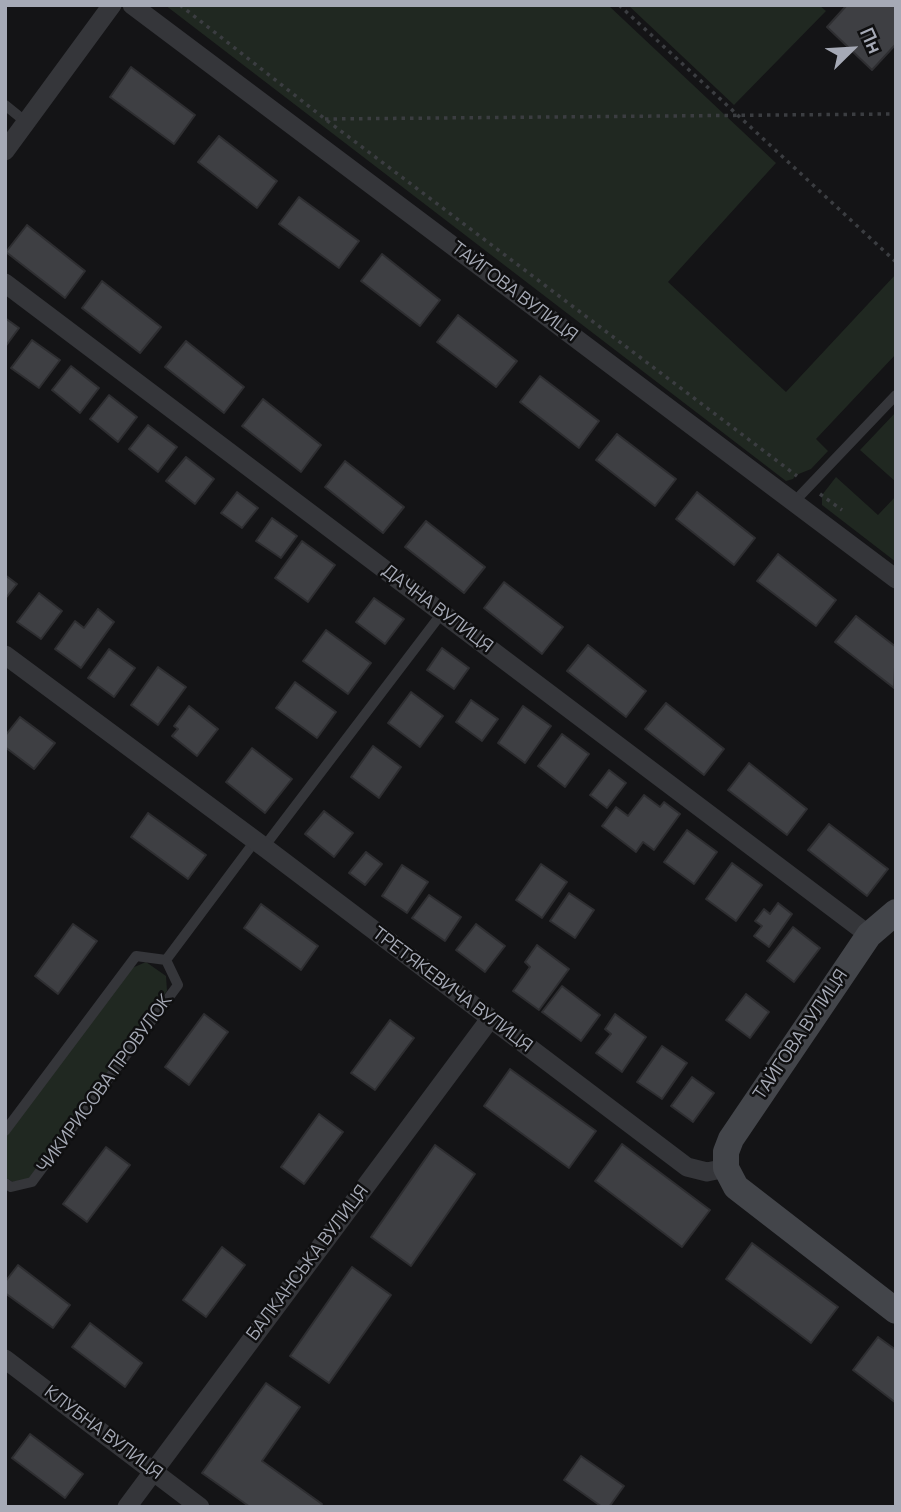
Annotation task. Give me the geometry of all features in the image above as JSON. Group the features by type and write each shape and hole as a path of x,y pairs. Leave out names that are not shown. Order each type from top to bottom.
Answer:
{"street":[{"path":"5,151 112,5"},
{"name":"ТАЙГОВА ВУЛИЦЯ","path":"132,5 896,579"},
{"name":"ДАЧНА ВУЛИЦЯ","path":"5,283 869,935"},
{"name":"ТРЕТЯКЕВИЧА ВУЛИЦЯ","path":"6,656 687,1167 707,1172 726,1168"},
{"name":"ТАЙГОВА ВУЛИЦЯ","path":"726,1168 726,1152 731,1139 869,935 896,912"},
{"name":"БАЛКАНСЬКА ВУЛИЦЯ","path":"127,1507 489,1019"},
{"path":"726,1168 736,1187 896,1311"},
{"name":"КЛУБНА ВУЛИЦЯ","path":"5,1359 200,1507"}],"lane":[{"path":"5,105 26,122"},
{"path":"794,502 896,395"},
{"path":"5,1131 136,956 166,960 442,613"},
{"name":"ЧИКИРИСОВА ПРОВУЛОК","path":"5,1183 11,1187 32,1182 178,985 166,960"}],"path":[{"path":"180,5 325,119 843,512"},
{"path":"619,5 896,262"},
{"path":"325,119 890,114"}],"shaded area":[{"path":"165,5 608,5 776,163 668,282 786,392 896,274 896,354 816,439 828,451 811,469 786,481"},
{"path":"628,5 819,5 826,11 734,105"},
{"path":"896,412 896,482 860,450"},
{"path":"836,477 878,515 896,496 896,562 822,505 822,495"},
{"path":"146,962 166,976 167,991 31,1179 13,1182 5,1177 5,1137 132,968"}],"building":[{"path":"847,5 896,5 896,44 872,70 827,27"},
{"path":"131,67 195,115 174,144 110,97"},
{"path":"219,136 277,181 257,208 198,162"},
{"path":"299,197 359,241 339,268 279,224"},
{"path":"27,225 85,271 65,298 6,252"},
{"path":"382,254 440,300 420,326 361,281"},
{"path":"102,281 161,327 140,353 82,308"},
{"path":"458,315 517,361 496,387 437,342"},
{"path":"5,318 19,328 5,347"},
{"path":"32,340 60,360 39,388 11,368"},
{"path":"186,341 244,387 224,413 165,367"},
{"path":"71,366 99,388 80,413 52,390"},
{"path":"540,376 599,421 579,448 520,402"},
{"path":"109,395 137,417 118,442 90,419"},
{"path":"263,399 321,445 301,472 242,426"},
{"path":"148,425 177,447 158,472 129,449"},
{"path":"617,434 676,479 655,506 596,460"},
{"path":"186,457 214,479 195,504 166,481"},
{"path":"345,461 404,507 383,533 325,487"},
{"path":"237,492 258,508 242,528 221,513"},
{"path":"697,492 755,538 734,565 676,519"},
{"path":"272,518 297,536 281,558 256,541"},
{"path":"426,521 485,567 464,593 405,547"},
{"path":"302,541 335,565 308,602 275,578"},
{"path":"778,554 836,600 816,626 757,581"},
{"path":"5,575 17,584 5,599"},
{"path":"504,582 563,627 542,654 484,608"},
{"path":"39,593 62,611 41,639 17,622"},
{"path":"374,598 404,619 385,644 356,622"},
{"path":"98,609 114,622 81,668 55,649 75,621 84,628"},
{"path":"856,616 896,647 894,688 835,642"},
{"path":"326,630 371,663 348,694 303,661"},
{"path":"588,645 646,691 626,717 567,671"},
{"path":"442,648 469,668 454,689 427,670"},
{"path":"109,649 135,668 114,697 88,678"},
{"path":"158,667 186,687 158,725 131,705"},
{"path":"295,682 336,712 317,738 276,708"},
{"path":"411,692 443,716 420,747 388,723"},
{"path":"471,700 498,719 482,741 456,722"},
{"path":"666,703 724,749 704,775 645,729"},
{"path":"189,706 218,729 197,756 172,736 178,729 174,726"},
{"path":"523,706 551,726 525,763 498,743"},
{"path":"20,717 55,743 34,769 5,747 5,736"},
{"path":"562,734 589,754 565,787 538,766"},
{"path":"373,746 401,767 379,798 351,777"},
{"path":"252,748 292,779 265,813 226,782"},
{"path":"749,763 807,809 787,835 728,790"},
{"path":"609,770 626,783 607,808 590,795"},
{"path":"644,795 660,807 664,802 680,814 654,850 643,842 636,852 602,826 616,807 628,816"},
{"path":"324,811 353,833 334,857 305,834"},
{"path":"148,813 206,855 188,879 131,837"},
{"path":"829,824 888,869 867,896 808,850"},
{"path":"687,830 717,852 694,884 664,862"},
{"path":"366,852 382,864 365,885 349,873"},
{"path":"732,863 762,885 736,921 706,899"},
{"path":"541,864 567,882 542,918 516,900"},
{"path":"402,865 428,882 407,913 382,896"},
{"path":"569,893 594,910 575,938 550,921"},
{"path":"429,895 461,917 445,941 412,918"},
{"path":"778,903 792,914 769,947 754,936 762,926 755,921 764,909 770,914"},
{"path":"261,904 318,946 301,970 244,928"},
{"path":"73,924 97,941 58,994 35,976"},
{"path":"476,924 505,946 485,972 456,950"},
{"path":"793,927 820,948 794,982 767,961"},
{"path":"537,945 569,969 539,1010 513,991 530,967 525,962"},
{"path":"562,986 600,1015 581,1041 542,1012"},
{"path":"746,994 769,1012 750,1038 726,1020"},
{"path":"204,1014 228,1032 189,1085 165,1067"},
{"path":"615,1014 646,1037 622,1072 596,1053 611,1034 605,1029"},
{"path":"390,1020 414,1038 375,1090 351,1073"},
{"path":"662,1046 687,1063 662,1099 637,1082"},
{"path":"510,1069 596,1131 569,1168 484,1106"},
{"path":"692,1077 714,1093 693,1122 671,1106"},
{"path":"319,1114 343,1132 304,1184 281,1167"},
{"path":"622,1144 710,1210 682,1247 595,1181"},
{"path":"435,1145 475,1174 411,1266 371,1237"},
{"path":"106,1147 130,1165 87,1222 63,1204"},
{"path":"752,1243 838,1307 811,1343 726,1279"},
{"path":"222,1247 245,1265 206,1317 183,1300"},
{"path":"18,1265 70,1305 53,1328 5,1293 5,1282"},
{"path":"352,1267 391,1295 329,1383 290,1356"},
{"path":"90,1323 142,1363 125,1387 72,1347"},
{"path":"878,1337 896,1350 896,1403 853,1370"},
{"path":"266,1383 300,1407 262,1461 322,1504 320,1507 250,1507 202,1473"},
{"path":"30,1434 83,1474 65,1498 12,1458"},
{"path":"581,1456 624,1486 609,1507 602,1507 564,1480"}]}
